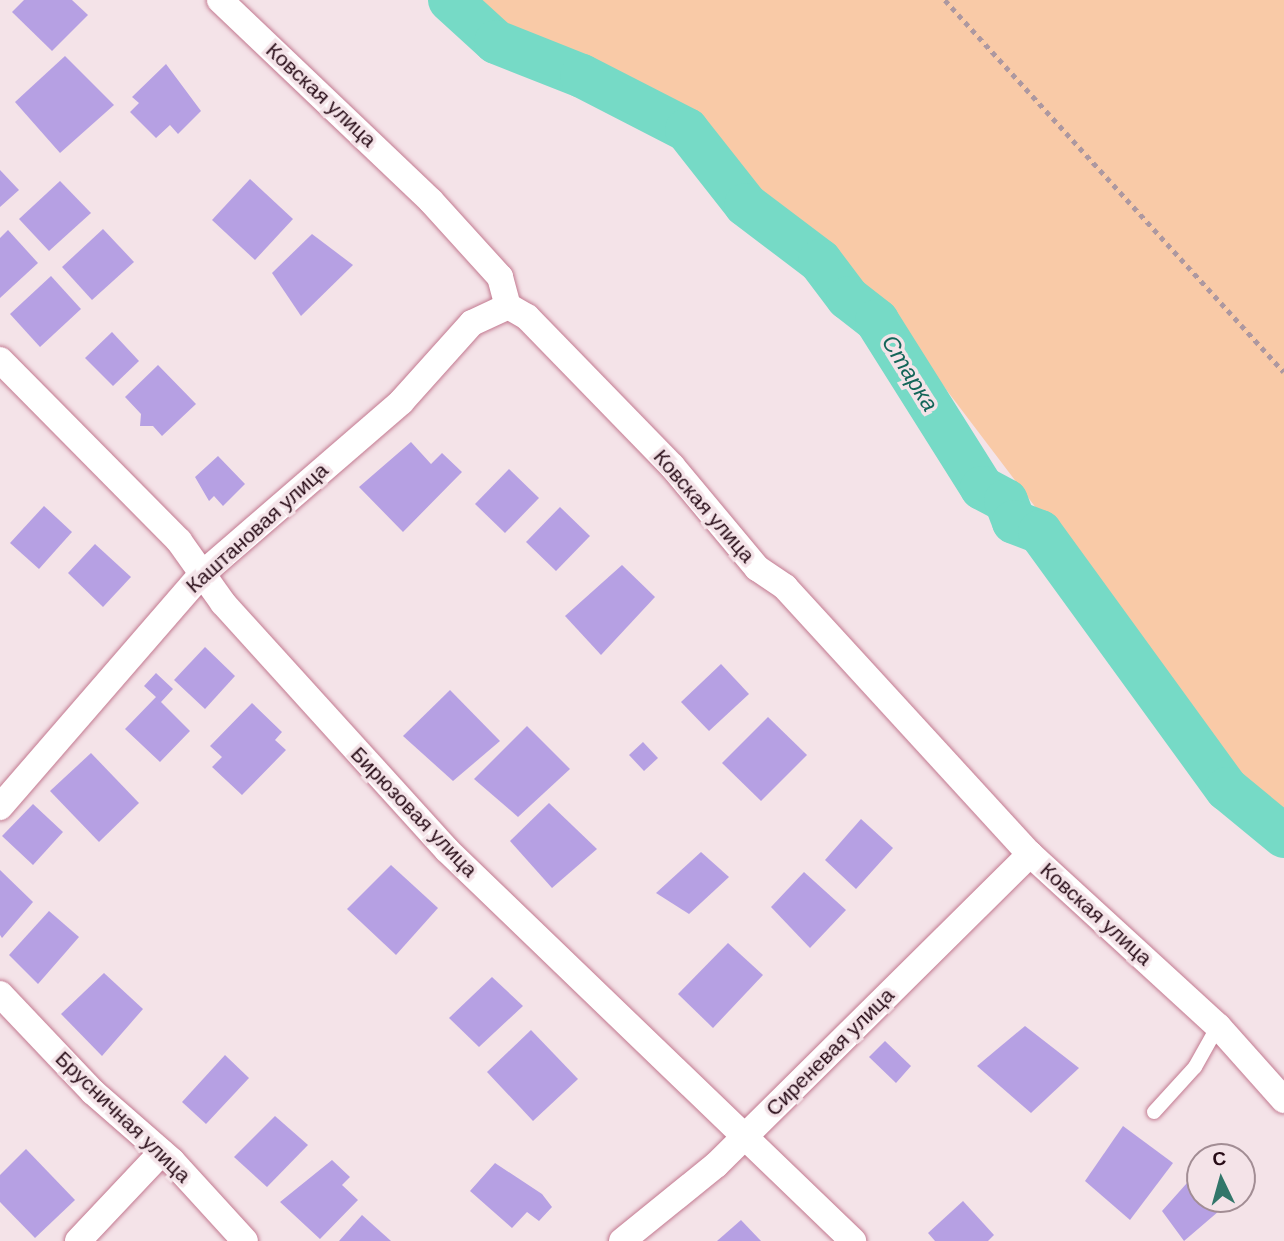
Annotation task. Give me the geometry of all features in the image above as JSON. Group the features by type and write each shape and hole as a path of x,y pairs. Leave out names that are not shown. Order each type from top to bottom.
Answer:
{"street":[{"name":"Ковская улица","path":"219,0 431,201 500,277 508,306 527,317 672,466 757,568 785,587 1030,854 1218,1026 1284,1100"},
{"name":"Каштановая улица","path":"0,807 202,573 401,402 472,323 508,306"},
{"name":"Бирюзовая улица","path":"0,360 180,541 202,573 447,850 853,1241"},
{"name":"Сиреневая улица","path":"622,1241 745,1136 1030,854"},
{"name":"Брусничная улица","path":"0,994 162,1152 244,1241"},
{"path":"78,1241 162,1152"}],"lane":[{"path":"1154,1112 1195,1067 1218,1026"}],"path":[{"path":"945,0 1284,372"}],"shaded area":[{"path":"480,0 1284,0 1284,824 1231,765 882,305 693,125 500,20"}],"building":[{"path":"24,0 72,0 88,15 52,51 12,12"},
{"path":"65,56 114,105 60,153 15,102"},
{"path":"166,64 201,111 178,134 170,125 156,138 130,112 139,103 132,97"},
{"path":"0,170 19,190 0,207"},
{"path":"250,179 293,219 255,260 212,220"},
{"path":"60,181 91,213 49,251 19,219"},
{"path":"103,229 134,262 92,300 62,267"},
{"path":"8,230 38,263 0,298 0,238"},
{"path":"312,234 353,265 301,316 272,273"},
{"path":"51,276 81,309 40,347 10,314"},
{"path":"112,332 139,361 113,386 85,358"},
{"path":"158,365 196,404 162,436 153,426 140,426 141,414 125,397"},
{"path":"411,442 431,464 442,453 462,472 403,532 359,487"},
{"path":"218,456 245,484 223,506 214,496 209,501 195,477"},
{"path":"509,469 539,498 505,533 475,504"},
{"path":"44,506 72,532 39,569 10,543"},
{"path":"560,507 590,536 556,571 526,542"},
{"path":"95,544 131,577 103,607 68,573"},
{"path":"622,565 655,597 601,655 565,616"},
{"path":"205,647 235,676 205,709 174,680"},
{"path":"721,664 749,694 709,731 681,702"},
{"path":"156,673 173,689 161,702 190,731 160,762 125,729 156,697 144,686"},
{"path":"450,690 500,741 453,781 403,736"},
{"path":"252,703 282,732 275,740 286,750 242,795 212,767 222,757 210,746"},
{"path":"768,717 807,755 761,801 722,763"},
{"path":"527,726 570,769 518,817 474,779"},
{"path":"643,742 658,758 644,771 629,755"},
{"path":"91,753 139,803 99,842 50,791"},
{"path":"549,803 597,849 552,888 510,841"},
{"path":"33,804 63,832 33,865 2,836"},
{"path":"861,819 893,848 856,889 825,860"},
{"path":"701,852 729,877 689,914 656,893"},
{"path":"391,865 438,908 396,955 347,909"},
{"path":"0,870 33,902 2,938 0,935"},
{"path":"804,872 846,910 810,948 771,907"},
{"path":"49,911 79,937 38,984 9,955"},
{"path":"728,943 763,975 713,1028 678,994"},
{"path":"104,973 143,1009 102,1056 61,1014"},
{"path":"492,977 523,1006 479,1047 449,1018"},
{"path":"1025,1026 1079,1068 1031,1113 977,1066"},
{"path":"531,1030 578,1079 533,1121 487,1072"},
{"path":"885,1041 911,1066 896,1083 869,1057"},
{"path":"225,1055 249,1078 206,1124 182,1102"},
{"path":"275,1116 308,1145 267,1187 234,1157"},
{"path":"1123,1126 1173,1163 1130,1220 1085,1181"},
{"path":"26,1149 75,1200 35,1238 0,1202 0,1175"},
{"path":"332,1160 350,1177 342,1185 358,1200 320,1239 280,1202"},
{"path":"495,1163 542,1194 552,1207 539,1221 527,1212 512,1228 470,1191"},
{"path":"1186,1184 1186,1213 1217,1213 1184,1241 1162,1211"},
{"path":"963,1201 994,1235 988,1241 935,1241 928,1233"},
{"path":"362,1215 391,1241 339,1241"},
{"path":"741,1220 761,1241 717,1241"}],"waterway":[{"name":"Старка","path":"450,0 496,42 582,76 687,130 746,205 820,261 848,298 877,321 982,488 1006,501 1014,522 1040,532 1227,789 1284,836"}]}
